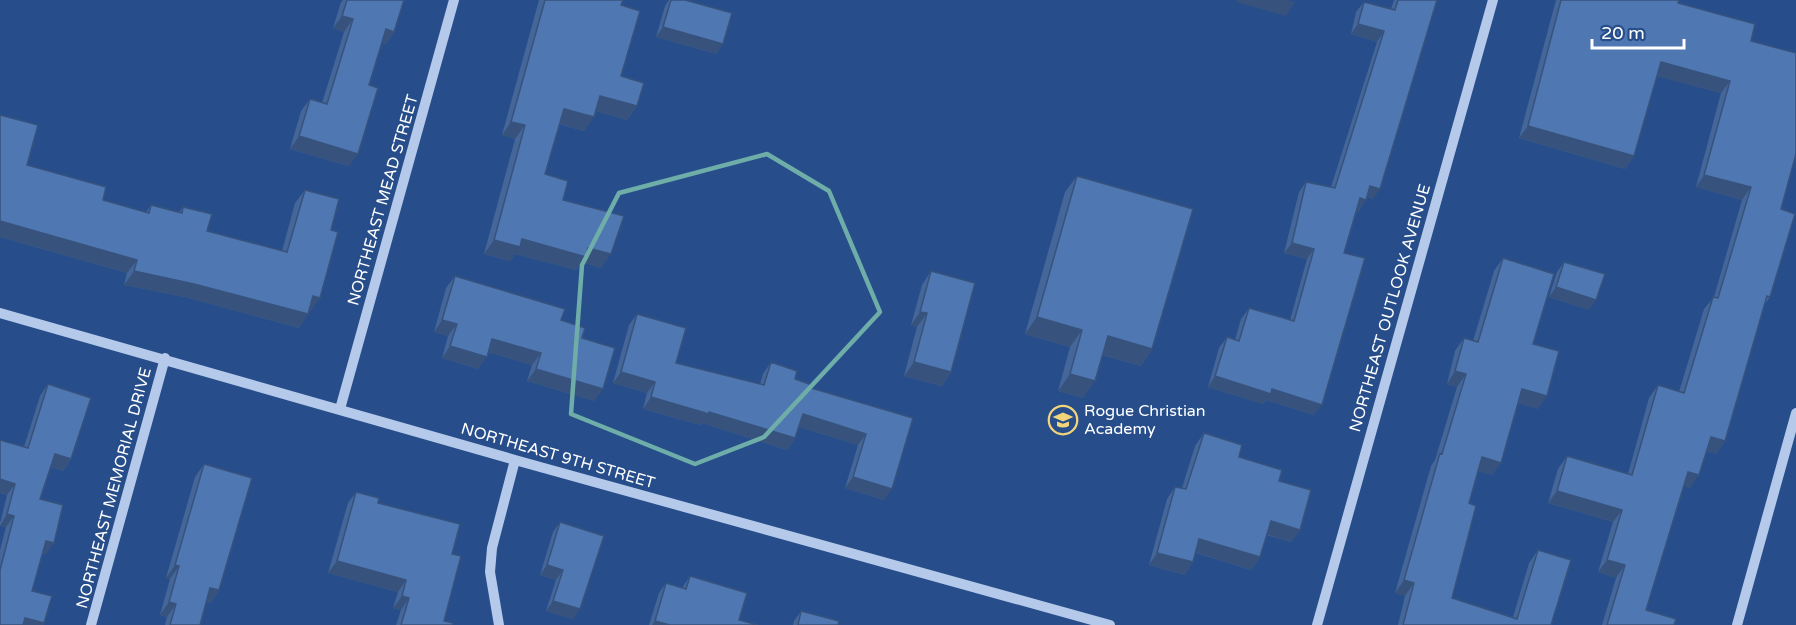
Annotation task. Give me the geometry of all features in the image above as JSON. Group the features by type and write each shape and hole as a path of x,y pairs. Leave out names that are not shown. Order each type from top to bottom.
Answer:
{"street":[{"name":"NORTHEAST MEAD STREET","path":"340,409 454,0"},
{"name":"NORTHEAST OUTLOOK AVENUE","path":"1317,625 1492,0"},
{"name":"NORTHEAST 9TH STREET","path":"0,313 165,358 515,460 1110,625"},
{"name":"NORTHEAST MEMORIAL DRIVE","path":"91,625 165,358"},
{"path":"1737,625 1796,413"},
{"path":"499,625 490,572 492,548 515,460"}],"highlighted area":[{"path":"767,154 829,191 880,312 764,437 695,464 571,414 582,265 619,193"}],"building":[{"path":"347,0 404,0 394,32 386,29 369,85 378,88 358,154 299,136 310,99 327,104 353,19 342,16"},
{"path":"545,0 623,0 621,5 640,11 621,76 644,83 637,106 600,96 594,117 564,109 545,174 568,181 563,200 624,216 611,254 588,248 586,257 522,239 520,247 494,240 525,125 511,122"},
{"path":"671,0 685,0 732,13 723,44 663,27"},
{"path":"1398,0 1437,0 1380,189 1370,186 1366,200 1360,198 1344,253 1365,258 1322,405 1272,389 1271,394 1215,376 1227,337 1239,341 1249,308 1294,321 1314,249 1292,243 1306,182 1335,188 1384,31 1358,24 1364,2 1395,10"},
{"path":"1561,0 1679,0 1678,3 1755,24 1751,41 1796,53 1796,154 1781,209 1795,214 1770,297 1767,296 1725,441 1711,437 1699,475 1688,472 1646,610 1676,619 1674,625 1607,625 1625,565 1607,560 1622,510 1557,491 1567,456 1632,475 1658,385 1684,393 1713,297 1718,298 1751,187 1704,175 1730,81 1661,62 1634,156 1528,126"},
{"path":"0,115 38,125 27,165 106,187 103,200 149,213 151,205 182,213 183,207 212,214 207,231 287,252 305,190 339,199 331,230 338,232 320,298 313,296 308,314 134,271 137,260 0,221"},
{"path":"1077,176 1193,209 1152,349 1108,336 1095,381 1070,374 1082,330 1037,317"},
{"path":"1503,258 1554,274 1533,344 1559,351 1547,396 1522,389 1501,463 1482,457 1469,503 1476,506 1452,598 1517,619 1538,550 1571,560 1551,625 1403,625 1414,583 1404,580 1440,453 1442,454 1466,374 1455,371 1464,338 1478,342"},
{"path":"1564,262 1605,274 1596,300 1556,287"},
{"path":"931,271 975,283 951,372 914,362 927,313 920,312"},
{"path":"455,276 565,309 561,320 585,328 582,338 615,348 603,389 536,369 541,353 492,339 487,357 450,346 457,324 442,320"},
{"path":"637,314 686,328 676,363 764,385 771,362 797,371 795,379 812,385 811,388 913,418 892,489 853,477 866,434 803,414 795,438 651,397 655,382 621,372"},
{"path":"48,384 91,398 71,459 55,454 40,499 63,505 54,543 46,541 32,591 52,596 44,623 25,618 23,625 0,625 0,570 14,516 7,514 15,484 0,479 0,440 28,448"},
{"path":"1204,433 1242,445 1239,457 1282,470 1279,481 1311,490 1300,530 1271,521 1260,557 1199,539 1193,562 1157,553 1175,487 1186,489"},
{"path":"204,464 252,478 219,590 210,588 200,625 170,625 176,604 169,602 179,566 175,565"},
{"path":"356,492 379,498 378,503 460,524 452,554 461,556 444,621 453,623 452,625 401,625 409,598 402,596 406,580 337,561"},
{"path":"560,522 604,536 580,609 553,601 563,570 547,565"},
{"path":"690,576 747,593 739,620 758,625 670,625 655,621 666,583 686,589"},
{"path":"801,611 839,621 838,625 798,625"}],"place":[{"name":"Rogue Christian Academy","path":"1063,420"}]}
